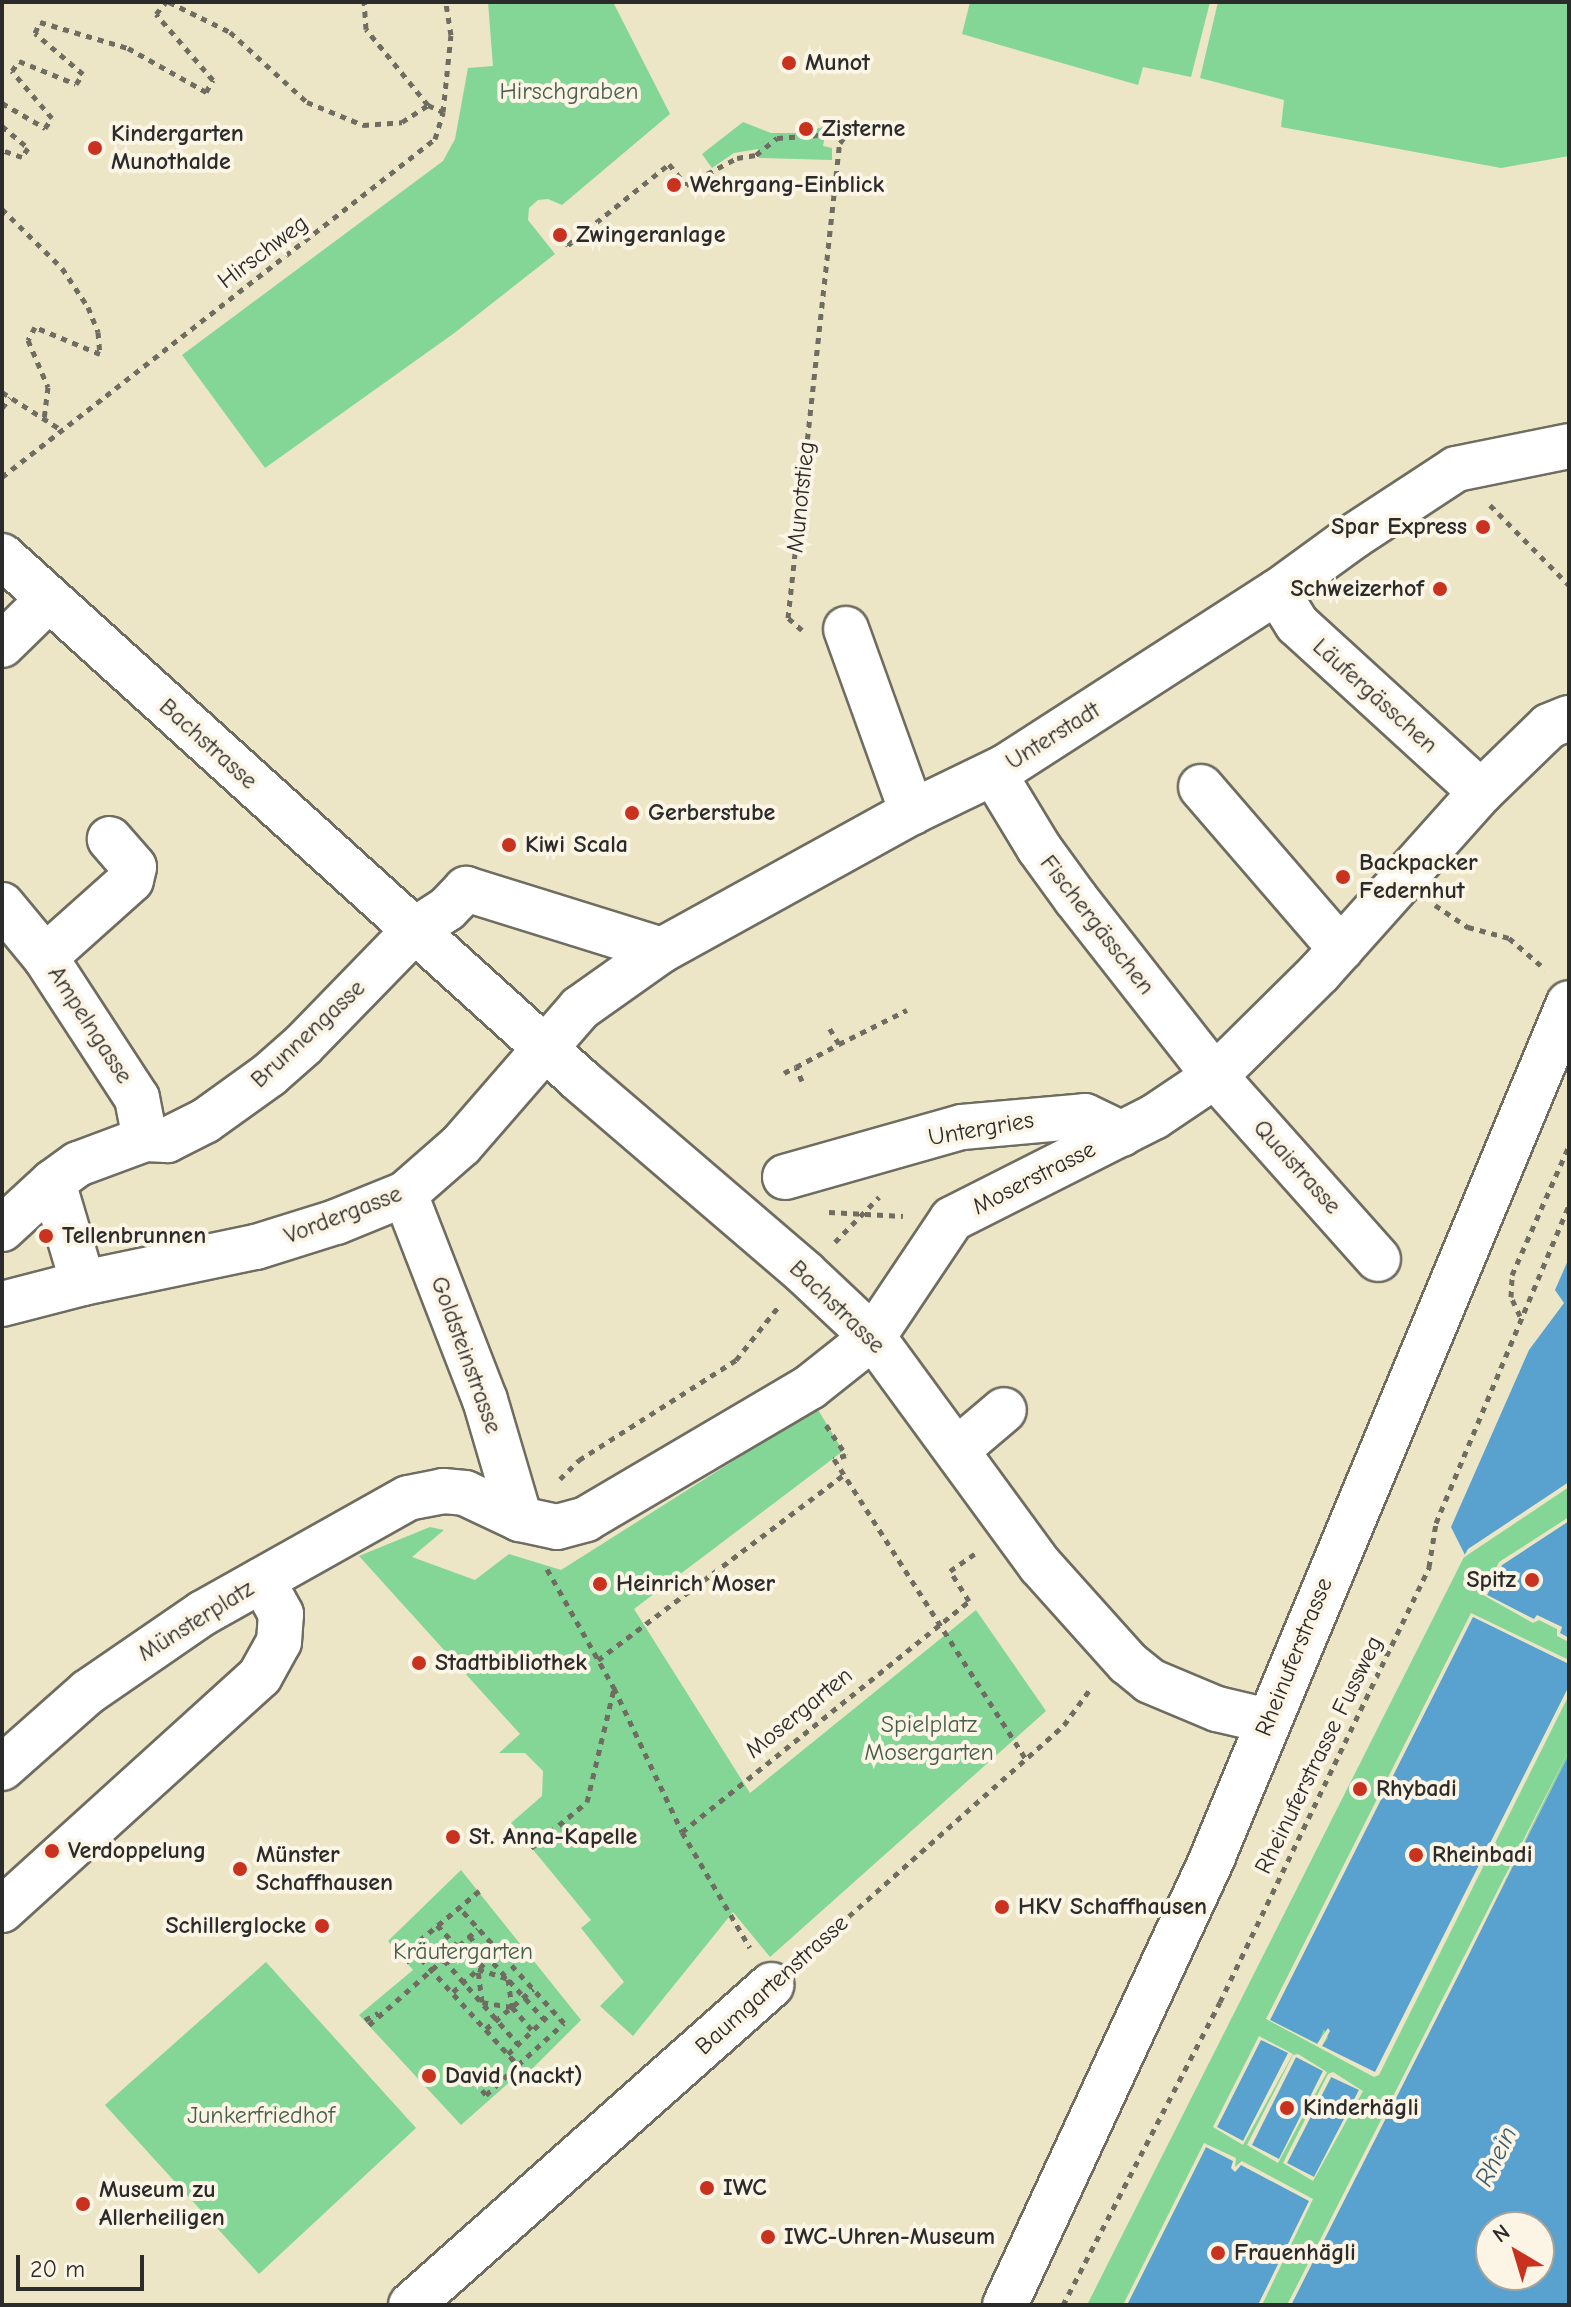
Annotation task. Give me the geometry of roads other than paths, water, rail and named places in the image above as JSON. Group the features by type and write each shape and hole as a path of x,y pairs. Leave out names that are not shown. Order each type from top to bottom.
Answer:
{"street":[{"name":"Unterstadt","path":"546,1047 580,1008 662,950 912,812 1005,767 1277,592 1354,536 1456,469 1569,446"},
{"name":"Bachstrasse","path":"2,556 873,1337 1040,1565 1118,1652 1150,1681 1217,1709 1268,1721"},
{"name":"Läufergässchen","path":"1277,592 1297,624 1481,792"},
{"path":"2,645 48,600"},
{"path":"846,629 912,812"},
{"name":"Moserstrasse","path":"408,1498 443,1491 465,1493 520,1519 557,1527 586,1519 810,1387 873,1337 952,1219 1122,1134 1215,1076 1341,949 1481,792 1549,726 1569,718"},
{"name":"Fischergässchen","path":"1005,767 996,777 1039,848 1215,1076"},
{"path":"1201,787 1341,949"},
{"name":"Ampelngasse","path":"45,957 131,880 134,867 110,839"},
{"path":"416,929 447,909 466,889 662,950"},
{"name":"Ampelngasse","path":"2,905 45,957 137,1098 145,1139"},
{"name":"Brunnengasse","path":"145,1139 167,1140 205,1121 269,1075 303,1045 416,929"},
{"name":"Rheinuferstrasse","path":"1005,2305 1204,1877 1563,991"},
{"name":"Vordergasse","path":"2,1304 83,1283 256,1247 336,1222 405,1194 461,1145 546,1047"},
{"name":"Quaistrasse","path":"1215,1076 1378,1259"},
{"name":"Untergries","path":"785,1177 962,1127 1085,1116 1122,1134"},
{"path":"2,1229 53,1182 78,1164 145,1139"},
{"path":"53,1182 83,1283"},
{"name":"Goldsteinstrasse","path":"405,1194 485,1400 520,1519"},
{"path":"958,1449 1004,1410"},
{"name":"Münsterplatz","path":"2,1768 100,1683 203,1613 408,1498"},
{"path":"2,1910 260,1676 279,1642 281,1614 262,1580"},
{"name":"Baumgartenstrasse","path":"411,2305 772,1985"}],"water":[{"path":"1569,1258 1569,1482 1465,1555 1451,1527 1529,1350 1564,1303 1555,1290"},
{"name":"Spitz","path":"1569,1521 1569,1638 1559,1633 1562,1627 1537,1616 1535,1620 1487,1595 1502,1565"},
{"path":"1473,1616 1569,1664 1569,1686 1375,2073 1322,2046 1328,2038 1324,2029 1318,2044 1270,2020"},
{"name":"Rhein","path":"1569,1754 1569,2305 1291,2305 1468,1956"},
{"name":"Kinderhägli","path":"1261,2039 1289,2053 1243,2141 1217,2127"},
{"name":"Kinderhägli","path":"1296,2057 1323,2071 1279,2159 1251,2145"},
{"name":"Kinderhägli","path":"1332,2076 1359,2090 1314,2177 1287,2163"},
{"name":"Frauenhägli","path":"1206,2147 1233,2161 1235,2172 1241,2165 1310,2201 1258,2305 1127,2305"}],"place":[{"name":"Munot","path":"789,63"},
{"name":"Zisterne","path":"806,129"},
{"name":"Kindergarten Munothalde","path":"95,148"},
{"name":"Wehrgang-Einblick","path":"674,185"},
{"name":"Zwingeranlage","path":"560,235"},
{"name":"Spar Express","path":"1483,527"},
{"name":"Schweizerhof","path":"1440,589"},
{"name":"Gerberstube","path":"632,813"},
{"name":"Kiwi Scala","path":"509,845"},
{"name":"Backpacker Federnhut","path":"1343,877"},
{"name":"Tellenbrunnen","path":"46,1236"},
{"name":"Spitz","path":"1532,1580"},
{"name":"Heinrich Moser","path":"600,1584"},
{"name":"Stadtbibliothek","path":"419,1663"},
{"name":"Rhybadi","path":"1360,1789"},
{"name":"St. Anna-Kapelle","path":"453,1837"},
{"name":"Verdoppelung","path":"52,1851"},
{"name":"Rheinbadi","path":"1416,1855"},
{"name":"Münster Schaffhausen","path":"240,1869"},
{"name":"HKV Schaffhausen","path":"1002,1907"},
{"name":"Schillerglocke","path":"322,1926"},
{"name":"David (nackt)","path":"429,2076"},
{"name":"Kinderhägli","path":"1287,2108"},
{"name":"IWC","path":"707,2188"},
{"name":"Museum zu Allerheiligen","path":"83,2204"},
{"name":"IWC-Uhren-Museum","path":"768,2237"},
{"name":"Frauenhägli","path":"1218,2253"}],"park label":[{"name":"Hirschgraben","path":"569,92"},
{"name":"Spielplatz Mosergarten","path":"929,1739"},
{"name":"Kräutergarten","path":"463,1952"},
{"name":"Junkerfriedhof","path":"261,2116"}]}
